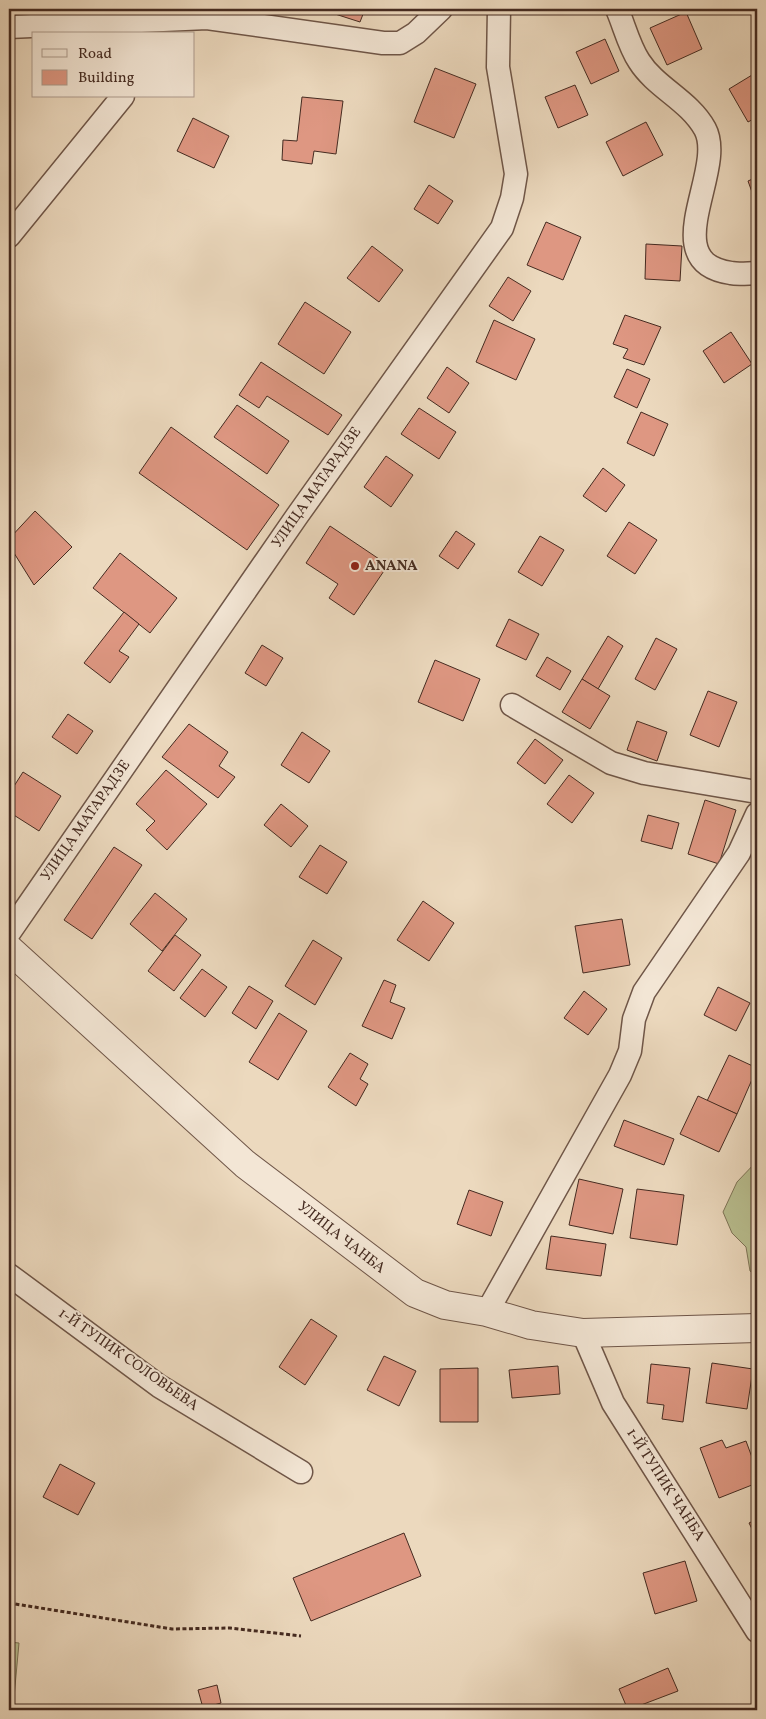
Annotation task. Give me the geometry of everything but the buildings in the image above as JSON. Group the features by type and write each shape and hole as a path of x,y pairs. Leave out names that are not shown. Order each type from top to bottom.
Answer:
{"street":[{"path":"9,27 180,26 207,18 383,43 400,42 416,33 441,9"},
{"name":"УЛИЦА МАТАРАДЗЕ","path":"9,934 297,516 502,228 512,198 516,174 498,67 498,9"},
{"path":"617,9 639,62 658,82 684,102 706,129 711,154 694,226 696,249 708,265 730,273 757,273"},
{"path":"9,236 121,98"},
{"path":"512,705 611,763 644,773 757,792"},
{"path":"487,1312 620,1075 630,1051 634,1019 644,992 739,853 757,814"},
{"name":"УЛИЦА ЧАНБА","path":"9,949 245,1164 415,1293 445,1305 487,1312 531,1325 583,1332 757,1328"},
{"name":"1-Й ТУПИК СОЛОВЬЕВА","path":"9,1275 159,1386 301,1472"},
{"name":"1-Й ТУПИК ЧАНБА","path":"583,1332 613,1403 757,1631"}],"path":[{"path":"9,1603 172,1629 230,1628 301,1636"}],"green space":[{"path":"757,1161 757,1276 750,1271 746,1247 732,1233 723,1212 737,1182"},
{"path":"9,1642 19,1643 13,1708 9,1708"}],"place":[{"name":"ANANA","path":"355,566"}]}
